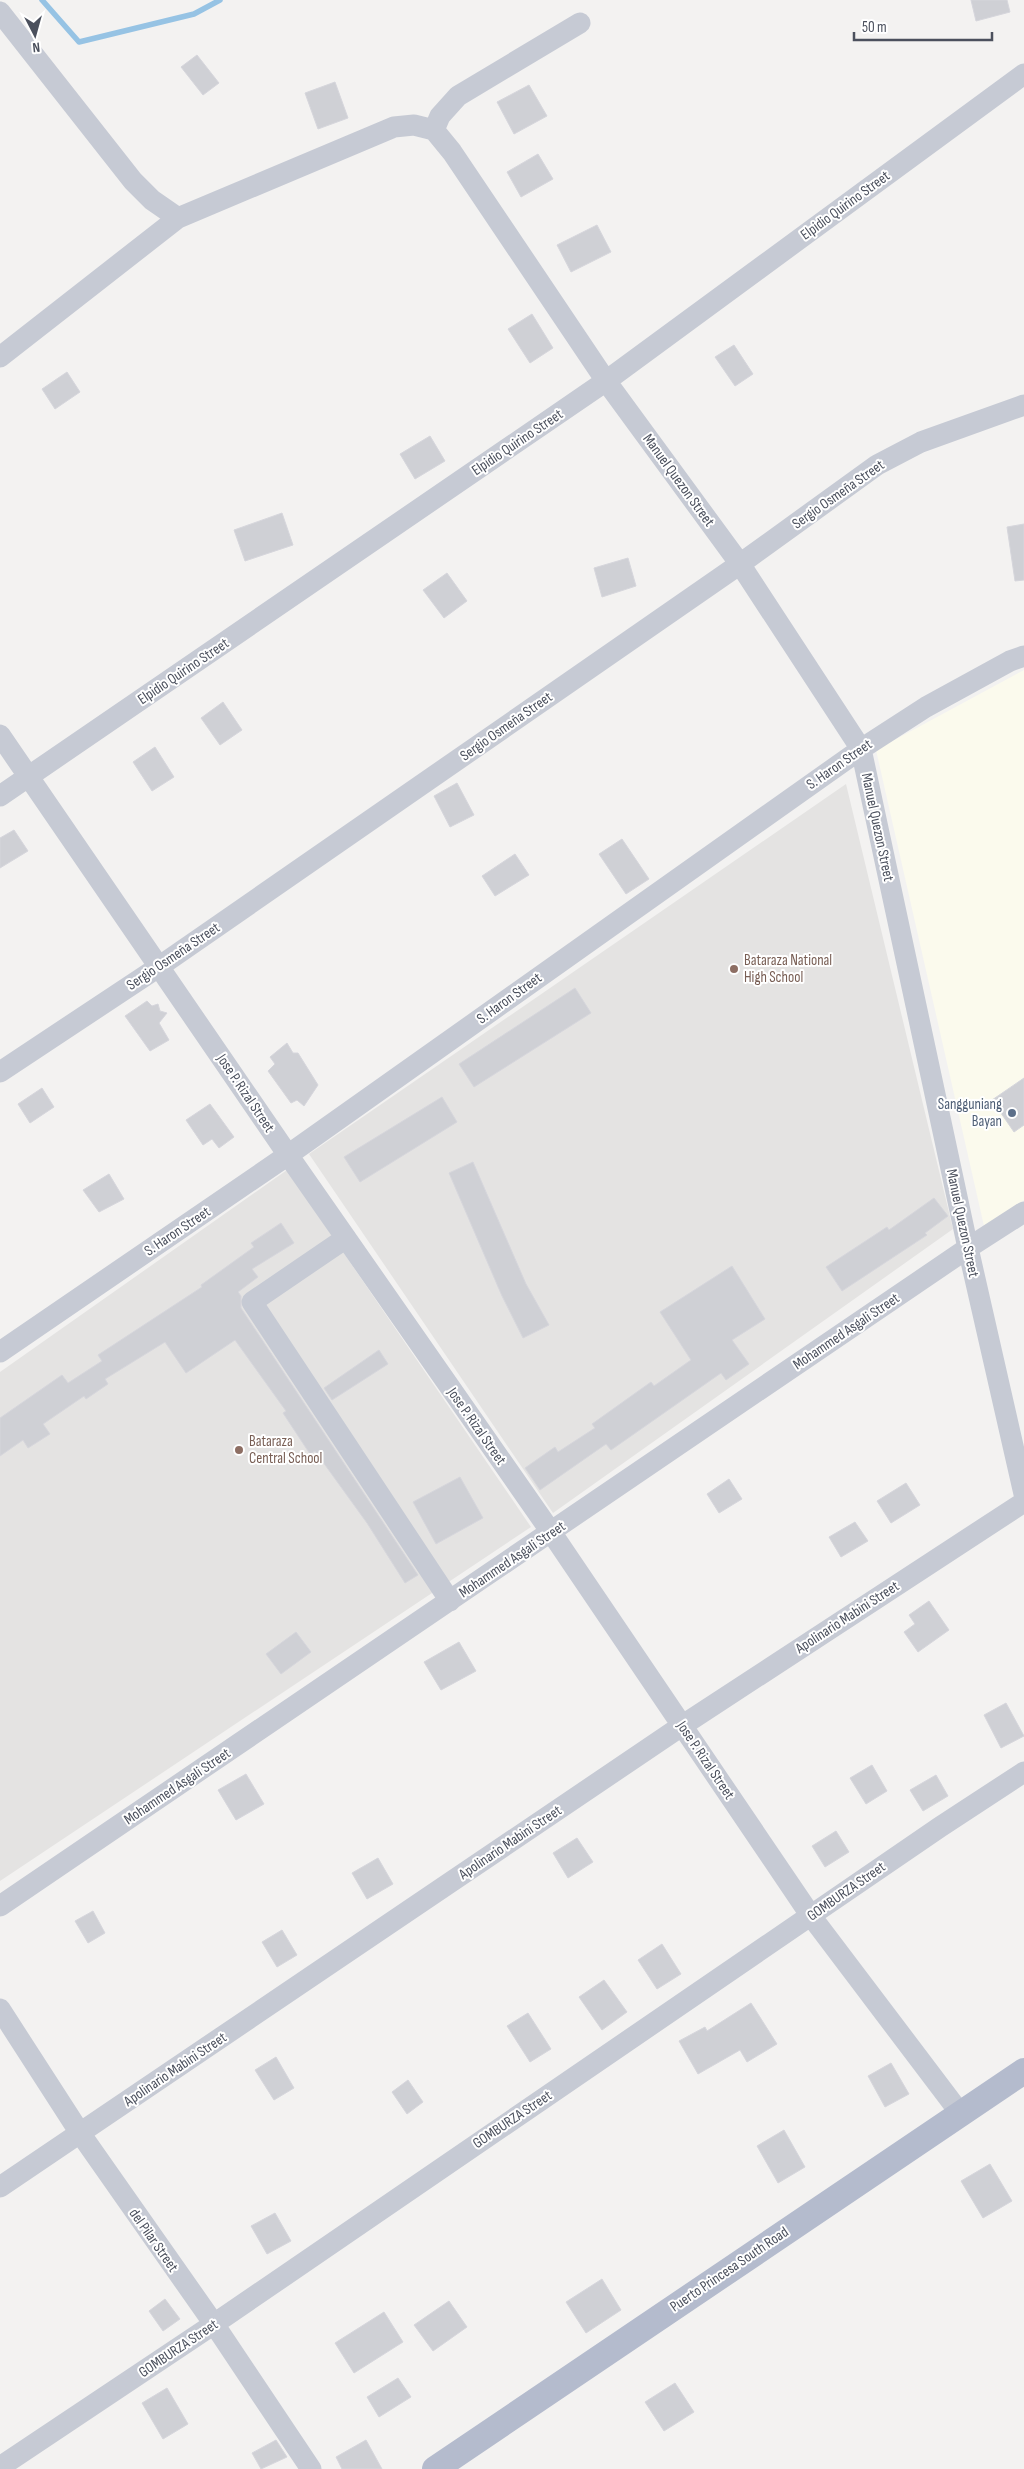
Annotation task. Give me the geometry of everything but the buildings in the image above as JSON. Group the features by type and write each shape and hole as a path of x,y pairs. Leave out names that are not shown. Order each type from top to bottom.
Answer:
{"main road":[{"name":"Puerto Princesa South Road","path":"441,2468 1024,2071"}],"street":[{"path":"0,12 133,181 152,200 178,218"},
{"path":"0,357 178,218 394,127 414,125 434,130 440,116 458,96 580,23"},
{"name":"Elpidio Quirino Street","path":"0,796 606,381 1024,74"},
{"name":"Manuel Quezon Street","path":"434,130 452,152 606,381 740,564 861,749 968,1248 1024,1494"},
{"name":"Sergio Osmeña Street","path":"0,1072 160,966 740,564 877,465 921,442 1024,405"},
{"name":"S. Haron Street","path":"0,1352 288,1155 861,749 926,708 1010,661 1024,656"},
{"name":"Jose P. Rizal Street","path":"0,735 288,1155 551,1532 811,1916 960,2113"},
{"name":"Mohammed Asgali Street","path":"0,1906 968,1248 1024,1212"},
{"path":"346,1238 252,1302 450,1601"},
{"name":"Apolinario Mabini Street","path":"0,2187 683,1725 1024,1502"},
{"name":"GOMBURZA Street","path":"0,2467 214,2324 940,1827 1024,1772"},
{"name":"del Pilar Street","path":"0,2009 80,2134 214,2324 312,2469"}],"shaded area":[{"path":"1024,670 1024,1200 984,1226 876,750"},
{"name":"Bataraza National High School","path":"846,784 953,1229 553,1513 309,1154"},
{"name":"Bataraza Central School","path":"287,1170 531,1527 0,1881 0,1372"}],"waterway":[{"path":"42,0 79,42 194,14 220,0"}],"place":[{"name":"Bataraza National High School","path":"734,969"},
{"name":"Sangguniang Bayan","path":"1012,1113"},
{"name":"Bataraza Central School","path":"239,1450"}]}
